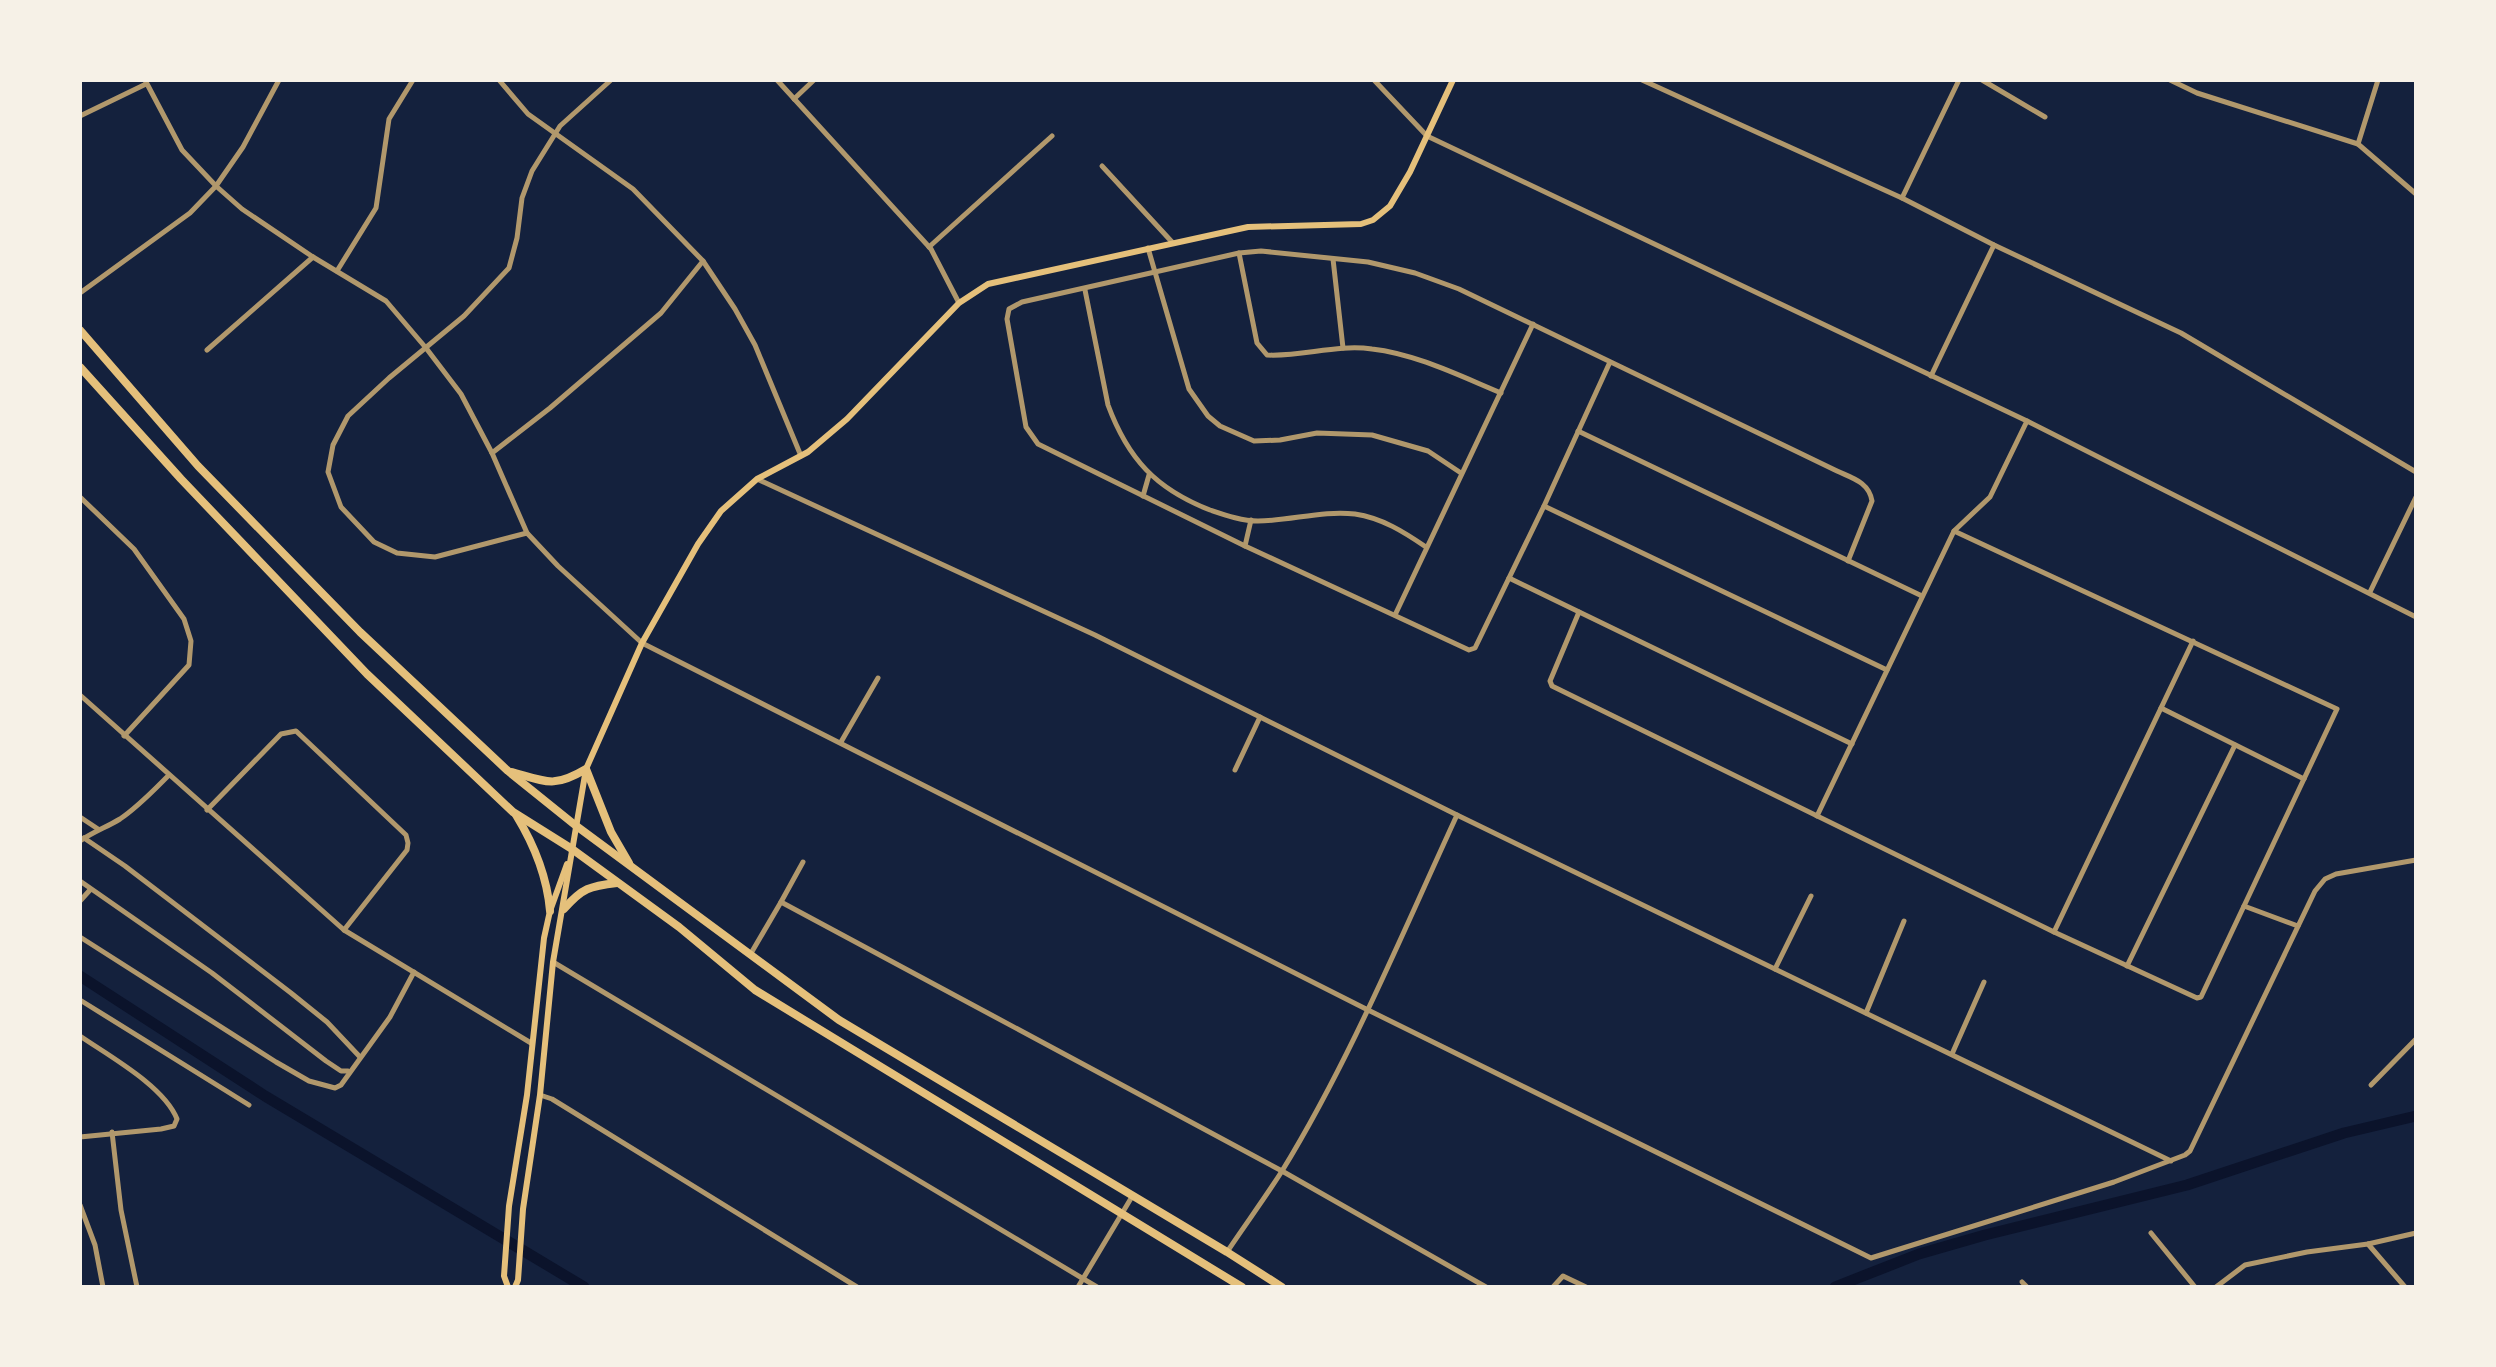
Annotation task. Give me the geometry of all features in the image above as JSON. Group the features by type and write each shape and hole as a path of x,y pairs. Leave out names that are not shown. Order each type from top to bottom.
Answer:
{"highway":[{"path":"80,330 198,466 360,632 508,771 575,825 839,1020 1282,1287"},
{"path":"80,367 181,479 367,674 513,812 572,849 679,927 755,990 1242,1287"},
{"path":"508,771 556,782 565,781 586,769 611,832 634,871"},
{"path":"513,812 538,856 547,883 550,911"},
{"path":"564,909 590,886 618,883"}],"main road":[{"path":"517,1284 553,962 586,769 642,643 698,544 721,511 757,479 801,456 847,419 959,303 988,284 1248,227 1361,224 1373,220 1390,206 1453,80"},
{"path":"508,1287 504,1276 509,1206 527,1095 531,1043 550,911 572,849"}],"street":[{"path":"80,293 190,213 216,186 243,147 279,80"},
{"path":"337,271 376,208 389,119 413,80"},
{"path":"499,80 528,114 633,189 703,261 755,345 801,456"},
{"path":"527,533 435,557 397,553 374,542 341,507 328,472 333,445 348,416 464,316 509,268 527,183 560,126 611,80"},
{"path":"777,80 929,247 959,303"},
{"path":"794,99 814,80"},
{"path":"1374,80 1427,136 2027,421 2416,617"},
{"path":"1642,80 1902,198 2181,333 2416,472"},
{"path":"1902,198 1959,80"},
{"path":"1982,80 2045,117"},
{"path":"2170,80 2197,93 2358,144 2416,194"},
{"path":"2358,144 2378,80"},
{"path":"80,116 145,82 182,150 216,186 242,209 386,301 461,394 492,453 527,533 558,566 642,643 1366,1009 1871,1258 2114,1182 2172,1161 2190,1151 2315,891 2325,879 2336,874 2416,860"},
{"path":"929,247 1052,136"},
{"path":"1102,166 1172,242"},
{"path":"1931,376 1994,245"},
{"path":"1148,247 1189,389 1208,416 1220,426 1254,441 1317,433 1372,435 1428,451 1461,473"},
{"path":"1610,362 1475,648 1469,650 1245,546 1034,441 1026,427 1007,319 1009,309 1022,302 1239,253 1261,251 1368,262 1415,273 1459,289 1862,483 1870,491 1872,501 1848,561"},
{"path":"1239,253 1257,343 1262,353 1372,349 1401,355 1501,393"},
{"path":"207,350 313,257"},
{"path":"1333,259 1343,348"},
{"path":"492,453 661,313 703,261"},
{"path":"1085,290 1111,413 1128,447 1149,475 1196,504 1221,514 1251,520 1341,513 1357,515 1398,528 1426,547"},
{"path":"1395,615 1533,324"},
{"path":"1817,816 1954,531 1990,497 2027,421"},
{"path":"1578,431 1922,596"},
{"path":"1143,496 1149,475"},
{"path":"757,479 1095,635 1457,815 2172,1161"},
{"path":"80,497 134,549 184,619 191,641 189,665 124,736"},
{"path":"2370,592 2416,497"},
{"path":"1544,506 1887,670"},
{"path":"1245,546 1251,520"},
{"path":"1579,612 1550,683 2054,932 2197,998 2201,997 2337,709 1954,531"},
{"path":"1509,578 1852,744"},
{"path":"2054,932 2193,641"},
{"path":"841,742 878,678"},
{"path":"80,695 344,930 531,1043"},
{"path":"2161,708 2304,779"},
{"path":"1235,770 1260,717"},
{"path":"207,810 281,734 288,730 296,731 406,835 408,843 407,850 344,930"},
{"path":"2127,966 2235,745"},
{"path":"169,775 118,820 82,840 125,866 291,993 327,1022 360,1057"},
{"path":"1227,1252 1282,1171 1366,1009 1457,815"},
{"path":"80,817 98,829"},
{"path":"750,956 803,862"},
{"path":"80,881 212,973 326,1061 341,1071 349,1070"},
{"path":"80,901 90,890"},
{"path":"1775,969 1811,896"},
{"path":"781,902 1282,1171 1486,1287"},
{"path":"2244,906 2298,926"},
{"path":"1866,1013 1904,921"},
{"path":"80,937 309,1081 335,1088 341,1085 390,1017 414,972"},
{"path":"553,962 1097,1287"},
{"path":"1952,1054 1984,982"},
{"path":"80,1000 249,1105"},
{"path":"80,1036 129,1069 172,1106 177,1119 174,1126 161,1129 80,1137"},
{"path":"2371,1085 2416,1039"},
{"path":"540,1095 552,1099 857,1287"},
{"path":"112,1132 121,1210 137,1287"},
{"path":"1078,1287 1133,1195"},
{"path":"80,1205 95,1245 103,1287"},
{"path":"2151,1233 2195,1287"},
{"path":"2216,1287 2245,1265 2416,1233"},
{"path":"2368,1244 2405,1287"},
{"path":"1553,1287 1563,1276 1586,1287"}],"waterway":[{"path":"80,976 265,1096 584,1287"},
{"path":"1835,1287 1919,1254 2187,1185 2344,1133 2416,1116"}]}
